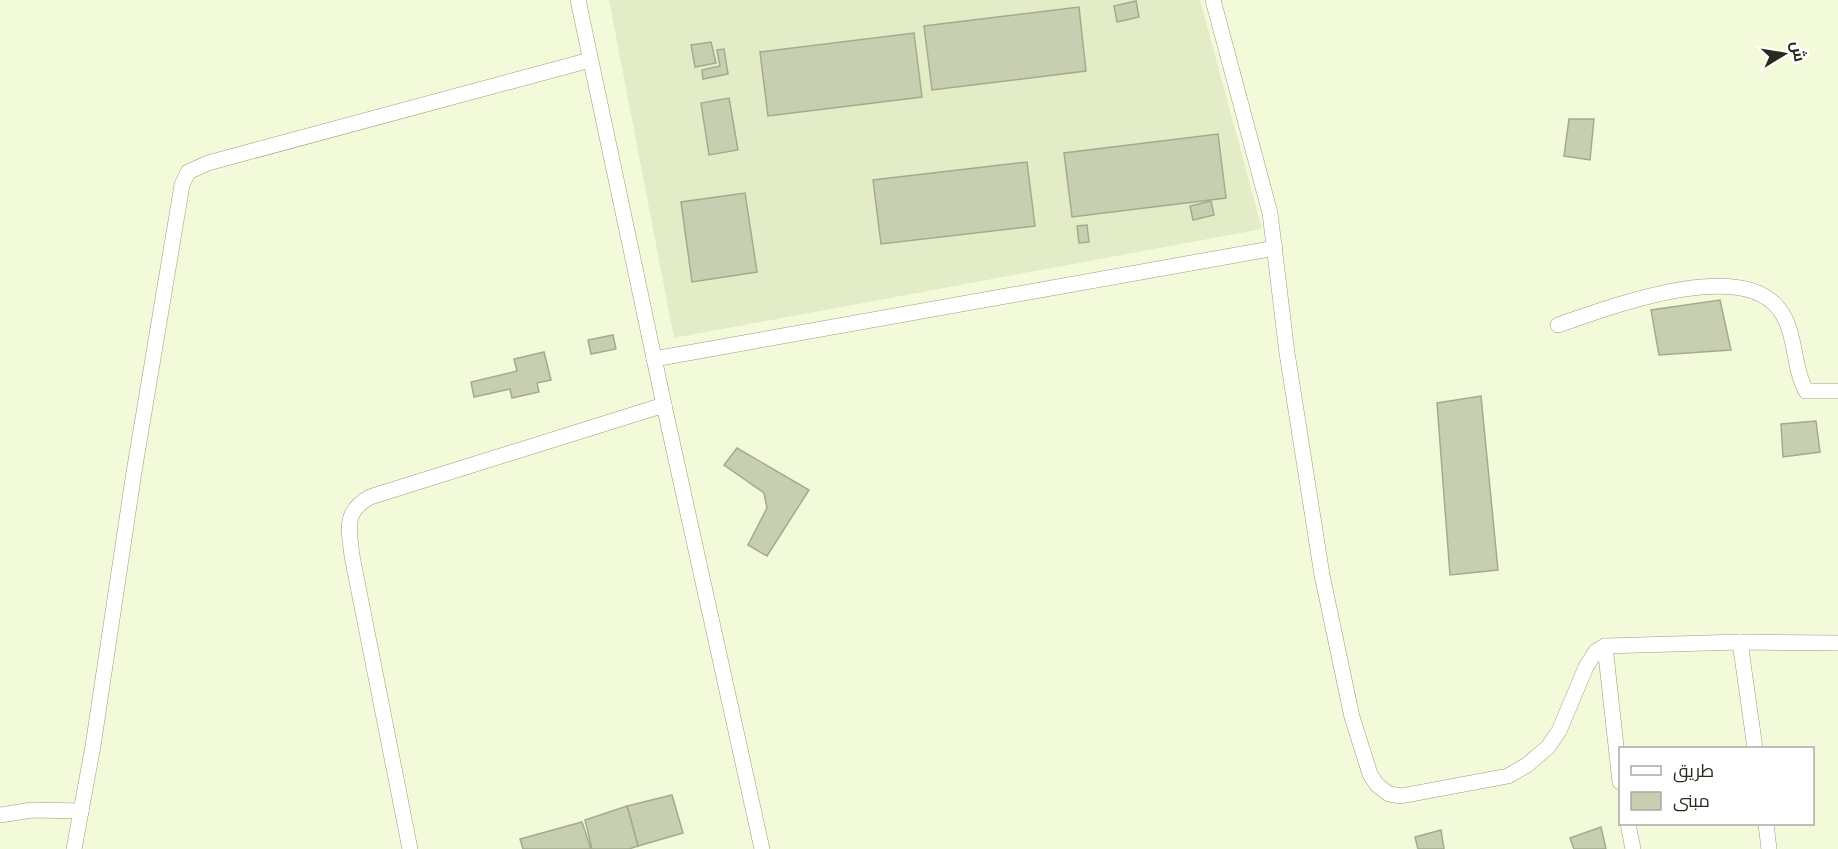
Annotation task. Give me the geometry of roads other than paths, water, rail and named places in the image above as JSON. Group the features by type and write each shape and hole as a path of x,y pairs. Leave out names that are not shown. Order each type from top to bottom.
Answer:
{"street":[{"path":"578,0 663,405 762,849"},
{"path":"1213,0 1270,213 1287,353 1322,575 1352,717 1370,774 1377,784 1389,794 1414,795 1508,776 1527,765 1548,747 1563,721 1586,668 1596,651 1605,646 1740,642 1838,643"},
{"path":"74,849 163,294 183,185 188,172 196,166 590,60"},
{"path":"654,358 1275,248"},
{"path":"1558,325 1638,298 1671,291 1720,285 1738,288 1762,295 1780,309 1788,330 1798,377 1806,391 1838,391"},
{"path":"410,849 352,556 349,525 352,512 358,504 370,497 663,405"},
{"path":"1740,642 1755,747"},
{"path":"1605,646 1619,773"},
{"path":"0,815 32,810 81,812"},
{"path":"1628,825 1633,849"},
{"path":"1766,825 1770,849 1775,849"}]}
